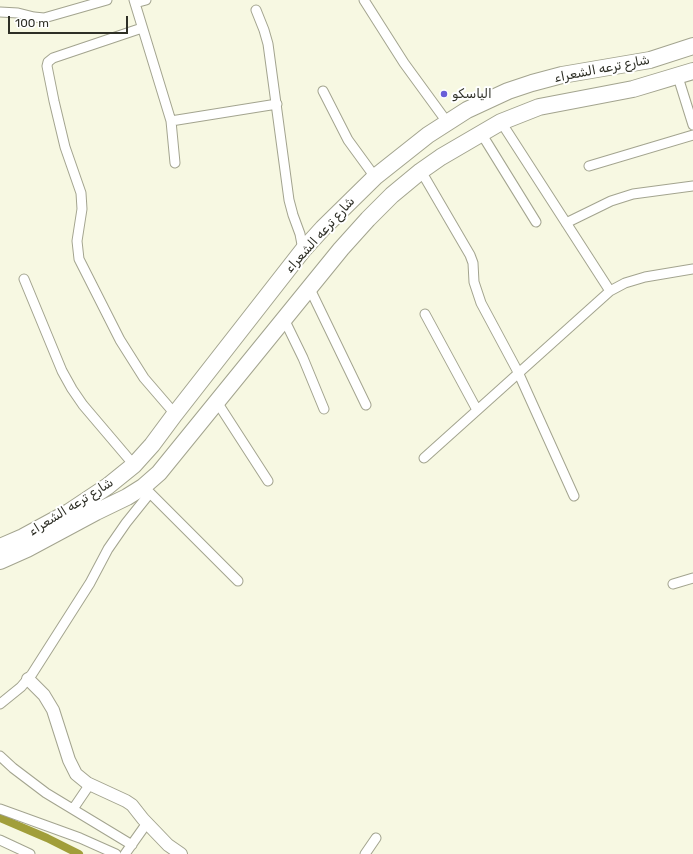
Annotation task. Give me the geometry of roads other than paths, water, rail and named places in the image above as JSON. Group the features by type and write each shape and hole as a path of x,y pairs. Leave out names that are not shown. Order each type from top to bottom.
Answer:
{"highway":[{"name":"شارع ترعه الشعراء","path":"0,547 23,537 69,512 116,479 137,462 303,250 323,228 375,177 408,150 447,122 467,110 532,83 562,75 650,60 693,46"},
{"name":"شارع ترعه الشعراء","path":"0,561 32,547 127,497 147,490 159,473 309,287 357,231 392,196 449,151 501,122 539,107 611,94 678,77 693,71"},
{"path":"532,83 539,107"},
{"path":"375,177 392,196"},
{"path":"137,462 147,469 159,473"},
{"path":"116,479 124,485 127,490 127,497"}],"street":[{"path":"0,12 18,13 44,18 108,0"},
{"path":"146,0 134,2 171,122 175,163"},
{"path":"364,0 404,63 447,122"},
{"path":"256,10 268,44 289,200 300,234 303,250"},
{"path":"142,28 53,58 48,62 47,66 65,147 81,194 82,209 77,241 79,259 120,340 144,378 175,414"},
{"path":"678,77 693,125"},
{"path":"323,91 348,140 375,177"},
{"path":"171,122 277,104"},
{"path":"501,122 610,291"},
{"path":"481,132 536,222"},
{"path":"589,166 693,135"},
{"path":"422,171 470,255 473,263 474,282 477,293 518,372 574,496"},
{"path":"566,223 611,201 633,194 693,186"},
{"path":"424,458 610,291 625,283 645,277 693,269"},
{"path":"24,279 62,370 72,389 83,405 137,462"},
{"path":"309,287 366,405"},
{"path":"425,314 477,410"},
{"path":"284,319 303,358 324,409"},
{"path":"217,402 268,481"},
{"path":"0,704 17,691 28,679 90,583 108,549 130,518 147,490 238,581"},
{"path":"673,584 693,578"},
{"path":"28,679 44,695 53,710 73,770 83,780 126,801 168,845 181,854"},
{"path":"0,756 42,790 132,845"},
{"path":"73,809 90,784"},
{"path":"0,809 80,838 116,854"},
{"path":"125,854 147,823"},
{"path":"365,854 376,838"},
{"path":"0,840 30,854"}],"waterway":[{"path":"0,818 47,838 79,854"}],"place":[{"name":"الياسكو","path":"444,94"}]}
